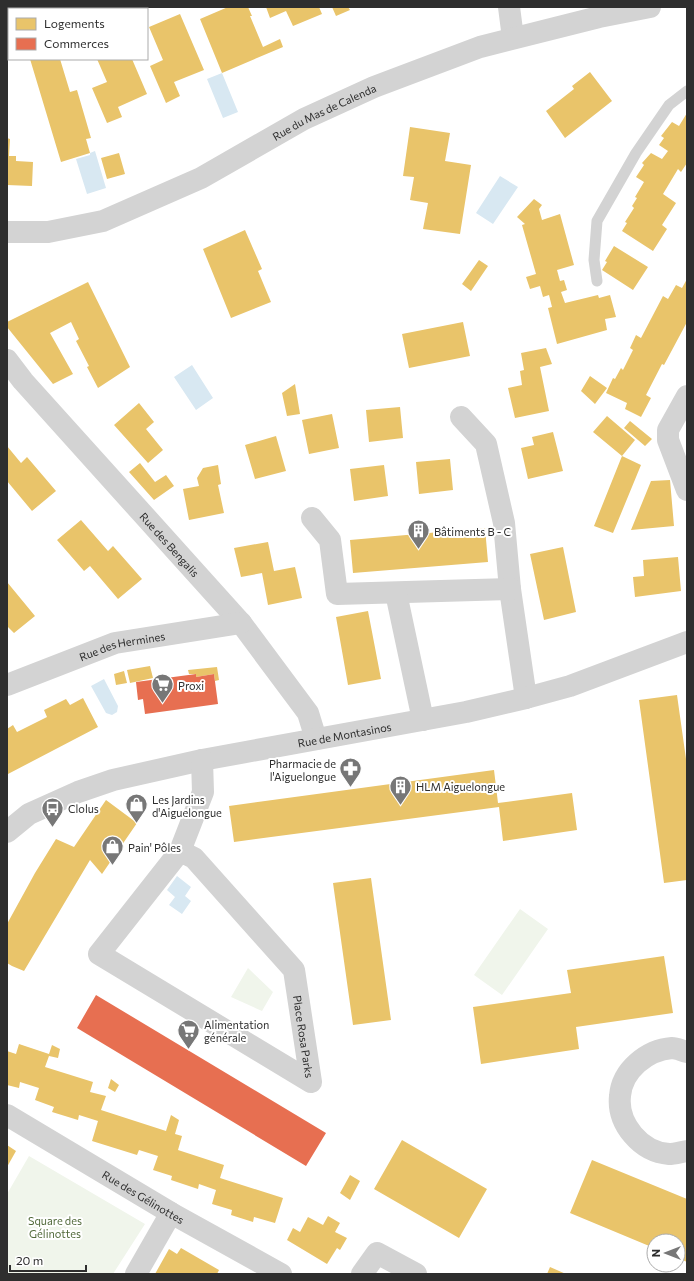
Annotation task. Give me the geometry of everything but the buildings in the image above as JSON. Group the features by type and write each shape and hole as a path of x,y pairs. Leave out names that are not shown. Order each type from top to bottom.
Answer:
{"street":[{"path":"509,7 512,38"},
{"name":"Rue du Mas de Calenda","path":"7,232 48,232 103,221 201,178 304,119 374,87 480,46 599,17 650,7"},
{"name":"Rue des Bengalis","path":"7,360 15,384 241,624 308,713 316,739"},
{"path":"687,396 668,430 668,440 687,490"},
{"path":"461,417 486,444 504,523 510,589 526,698"},
{"path":"312,518 330,540 337,594 510,589"},
{"path":"396,593 423,720"},
{"name":"Rue des Hermines","path":"7,685 115,643 241,624"},
{"name":"Rue de Montasinos","path":"7,832 30,814 78,792 113,780 202,760 423,720 526,698 570,686 687,642"},
{"name":"Place Rosa Parks","path":"180,851 194,858 294,970 311,1082 99,954 180,851 202,792 202,760"},
{"path":"687,1052 673,1048 648,1054 628,1072 620,1096 622,1117 632,1135 649,1148 669,1154 687,1151"},
{"name":"Rue des Gélinottes","path":"7,1115 171,1213 281,1274"},
{"path":"136,1274 171,1213"},
{"path":"362,1274 377,1253 416,1274"}],"lane":[{"path":"597,281 594,260 597,221 636,153 669,105 687,92"}],"green space":[{"path":"520,909 548,929 502,995 474,975"},
{"path":"248,968 273,992 262,1011 231,997"},
{"name":"Square des Gélinottes","path":"29,1156 145,1224 113,1274 7,1274 7,1194"}],"shaded area":[{"path":"222,73 238,112 223,118 207,79"},
{"path":"95,151 106,188 87,194 76,159 90,155 90,153"},
{"path":"500,176 518,187 493,224 476,213"},
{"path":"192,365 213,398 196,410 174,377"},
{"path":"104,679 118,706 117,712 112,715 106,713 91,686"},
{"path":"177,876 191,887 185,896 191,901 182,914 169,905 175,897 167,890"}],"place":[{"name":"Bâtiments B - C","path":"419,550"},
{"name":"Proxi","path":"163,704"},
{"name":"Pharmacie de l'Aiguelongue","path":"351,788"},
{"name":"HLM Aiguelongue","path":"401,806"},
{"name":"Les Jardins d'Aiguelongue","path":"136,824"},
{"name":"Clolus","path":"53,828"},
{"name":"Pain' Pôles","path":"113,866"},
{"name":"Alimentation générale","path":"189,1050"}]}
